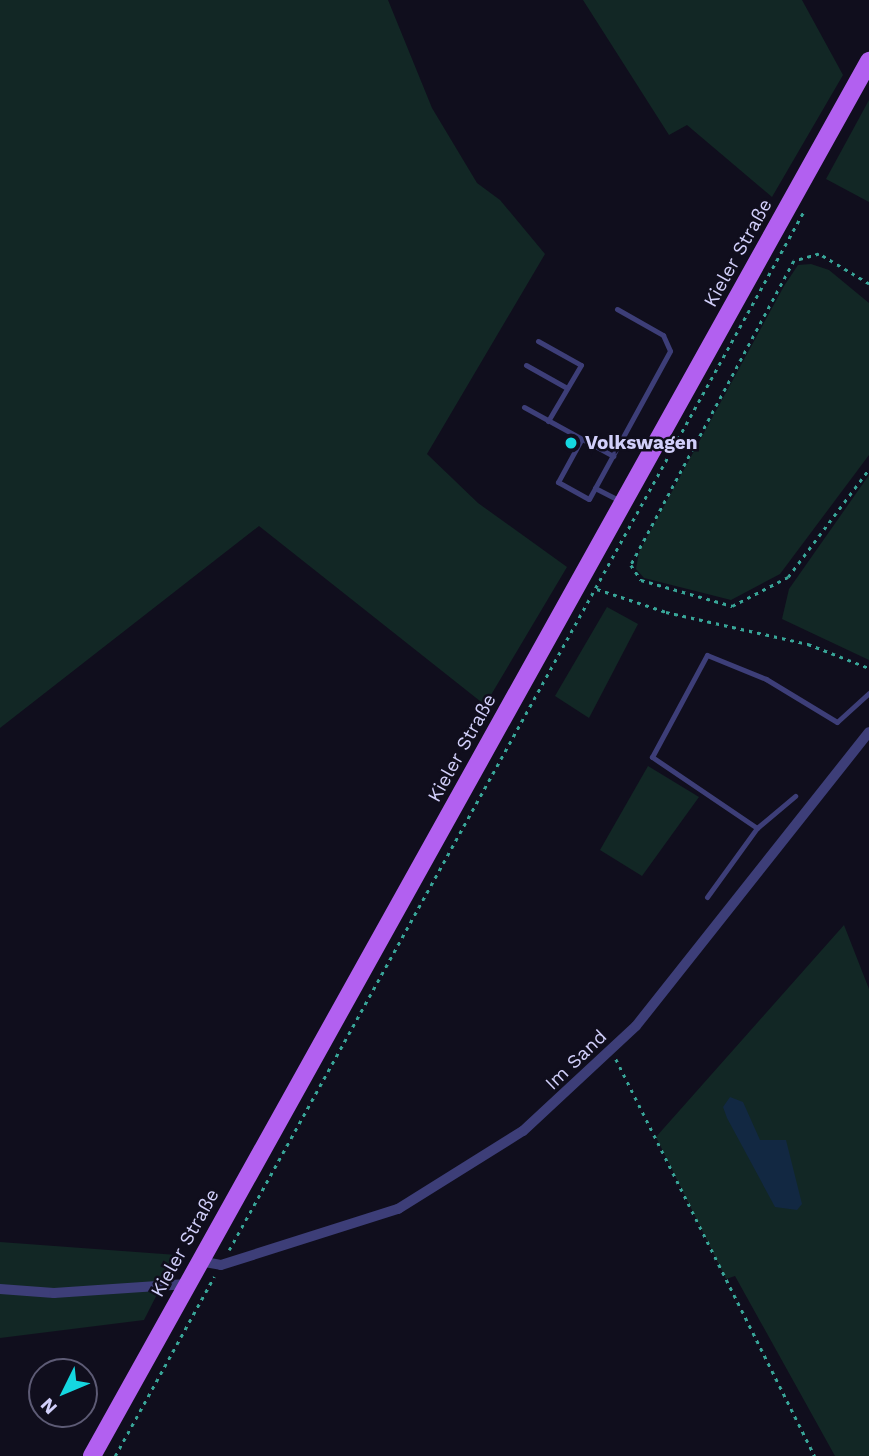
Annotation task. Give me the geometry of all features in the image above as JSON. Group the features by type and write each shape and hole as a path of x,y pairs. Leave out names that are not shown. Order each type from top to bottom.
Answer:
{"main road":[{"name":"Kieler Straße","path":"92,1456 869,61"}],"street":[{"name":"Im Sand","path":"199,1261 221,1265 398,1209 523,1131 611,1051 711,936 869,732"},
{"path":"0,1289 54,1293 187,1284"}],"lane":[{"path":"581,440 558,482 589,499 670,351 663,335 617,309"},
{"path":"538,341 581,365 548,421"},
{"path":"526,365 568,388"},
{"path":"524,407 613,456"},
{"path":"595,488 623,503"},
{"path":"757,828 652,758 707,655 766,679 837,722 869,693"},
{"path":"707,897 757,828 795,796"}],"path":[{"path":"116,1456 598,589 809,203"},
{"path":"869,284 819,254 794,261 631,565 642,580 732,606 788,577 869,469"},
{"path":"580,580 598,589 807,644 869,668"},
{"path":"611,1051 815,1456"}],"green space":[{"path":"0,0 388,0 432,108 477,183 500,200 545,254 427,454 478,503 567,567 485,705 259,526 0,728"},
{"path":"583,0 802,0 843,75 772,197 687,125 669,135"},
{"path":"869,100 869,202 826,179"},
{"path":"811,264 829,270 869,303 869,455 780,574 731,600 644,578 636,569 639,552 784,286 798,265"},
{"path":"869,475 869,660 782,619 789,589"},
{"path":"607,607 638,624 589,718 555,696"},
{"path":"648,766 699,797 642,876 600,850"},
{"path":"844,925 869,989 869,1456 835,1456 735,1276 726,1279 656,1137"},
{"path":"0,1242 177,1255 144,1320 0,1338"}],"water":[{"path":"730,1097 743,1102 760,1140 786,1140 802,1204 797,1210 775,1207 727,1118 723,1107"}],"place":[{"name":"Volkswagen","path":"571,443"}]}
